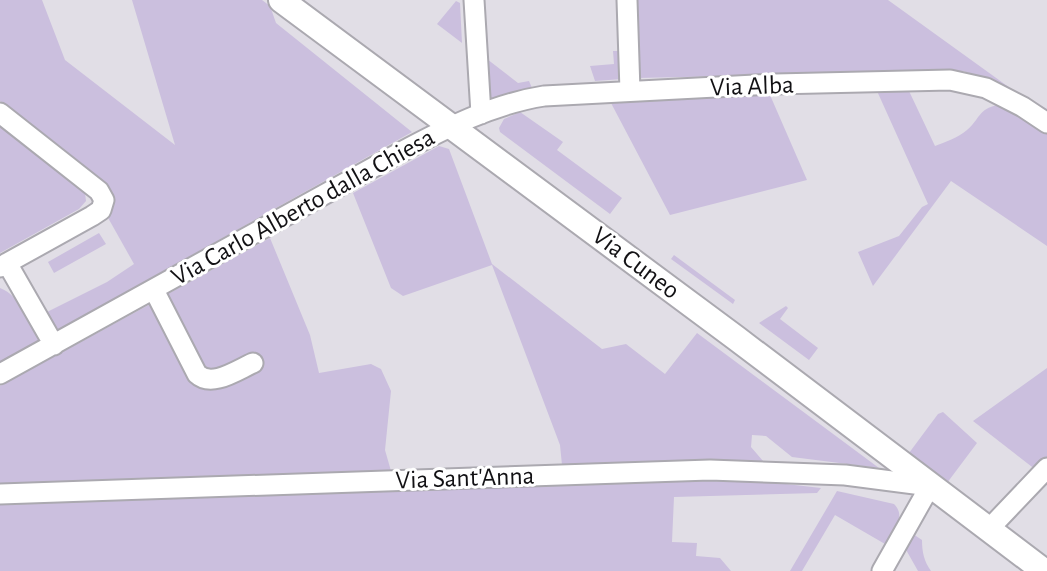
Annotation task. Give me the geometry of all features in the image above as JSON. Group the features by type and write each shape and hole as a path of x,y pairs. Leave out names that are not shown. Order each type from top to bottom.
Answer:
{"main road":[{"name":"Via Cuneo","path":"281,0 452,125 1044,571"}],"street":[{"path":"474,0 481,114"},
{"path":"627,0 631,91"},
{"name":"Via Alba","path":"452,125 533,98 775,84 950,80 986,88 1010,99 1047,123"},
{"path":"0,113 99,191 104,200 104,205 92,216 4,265 54,345"},
{"name":"Via Carlo Alberto dalla Chiesa","path":"0,374 452,125"},
{"name":"Via Carlo Alberto dalla Chiesa","path":"154,290 197,374 202,378 218,378 253,363"},
{"path":"988,530 1047,468"},
{"name":"Via Sant'Anna","path":"0,494 710,470 845,475 930,486"},
{"path":"882,571 930,486"}],"shaded area":[{"path":"0,0 42,0 65,60 175,145 132,0 262,0 270,6 276,23 412,132 58,330 47,312 107,282 134,264 107,216 114,206 111,190 0,101"},
{"path":"635,0 888,0 1017,93 1047,109 1047,113 997,83 963,71 637,78"},
{"path":"456,1 460,3 462,43 437,24"},
{"path":"613,51 621,51 622,79 595,81 590,66 614,64"},
{"path":"487,59 518,83 529,81 532,88 491,102"},
{"path":"877,91 909,91 935,146 963,133 983,112 998,105 1047,133 1047,246 951,181 873,286 858,252 899,236 922,207 928,204"},
{"path":"770,95 807,180 670,215 611,103"},
{"path":"520,112 563,142 557,150 622,198 610,214 500,132 499,128 504,119"},
{"path":"0,126 78,185 85,193 86,201 79,209 0,253"},
{"path":"439,146 449,149 492,264 602,349 626,344 665,374 697,333 879,468 792,457 766,436 752,435 751,447 763,461 686,460 562,465 560,445 492,265 403,296 391,288 353,193"},
{"path":"99,233 106,244 54,273 48,262"},
{"path":"270,238 310,335 319,373 371,364 381,369 391,391 385,450 391,471 0,485 0,386 154,302 207,373 164,296"},
{"path":"674,255 735,300 733,304 671,259"},
{"path":"0,288 19,303 39,340 0,362"},
{"path":"786,306 788,308 780,319 818,348 809,360 759,323"},
{"path":"1047,368 1047,459 1036,470 973,421"},
{"path":"943,412 977,443 947,483 909,453 938,414"},
{"path":"700,480 760,481 821,488 817,493 674,497 672,542 697,543 696,556 720,558 731,571 0,571 0,504"},
{"path":"837,491 894,504 899,514 895,529 885,544 835,515 802,571 790,571"},
{"path":"913,534 922,540 924,556 931,571 918,571 905,548"}]}
